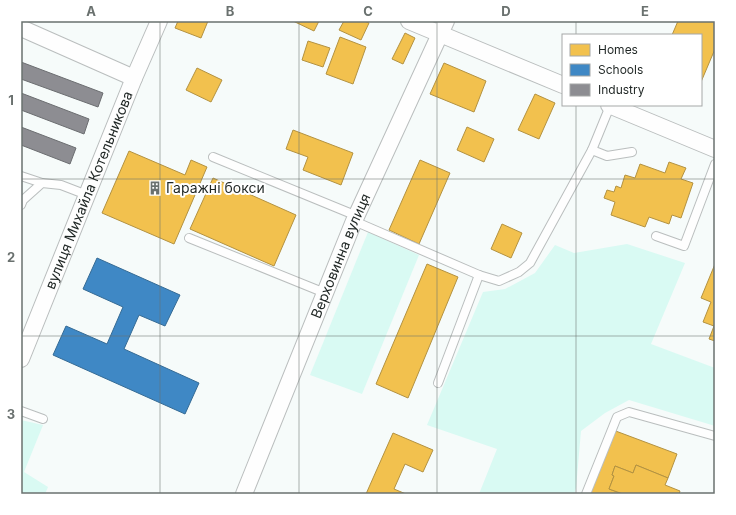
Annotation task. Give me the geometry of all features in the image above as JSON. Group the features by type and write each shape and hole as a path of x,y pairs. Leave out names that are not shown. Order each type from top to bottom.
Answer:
{"street":[{"name":"вулиця Михайла Котельникова","path":"21,359 134,78 159,21"},
{"path":"409,21 443,27 562,85"},
{"name":"Верховинна вулиця","path":"244,494 355,219 443,27"},
{"path":"21,28 134,78"},
{"path":"612,106 715,149"}],"lane":[{"path":"213,157 479,275 499,281 519,272 530,263 592,150 610,106"},
{"path":"592,150 607,156 632,152"},
{"path":"656,236 684,246 715,164"},
{"path":"21,176 42,184 61,185 87,195"},
{"path":"21,205 23,200 42,184"},
{"path":"189,238 325,293"},
{"path":"438,383 479,275"},
{"path":"21,411 43,419"},
{"path":"586,494 617,417 630,412 715,436"}],"green space":[{"path":"368,232 419,255 362,394 310,375"},
{"path":"627,244 685,263 651,344 715,368 715,426 629,400 605,413 581,431 576,488 574,494 479,494 497,449 427,425 483,292 505,289 535,273 555,245 574,253"},
{"path":"21,420 43,425 24,472 48,487 45,494 21,494"}],"building: Homes":[{"path":"178,21 208,21 201,38 175,28"},
{"path":"293,21 319,21 314,31"},
{"path":"344,21 364,21 369,23 361,40 339,30"},
{"path":"678,21 715,21 715,49 702,80 702,34 672,34"},
{"path":"405,33 415,38 403,64 392,59"},
{"path":"340,37 366,47 353,84 326,74"},
{"path":"308,41 330,48 323,67 302,60"},
{"path":"444,63 486,81 474,112 430,94"},
{"path":"197,68 222,80 211,102 186,90"},
{"path":"535,94 555,103 539,139 518,130"},
{"path":"467,127 494,139 484,162 457,150"},
{"path":"293,130 353,153 341,185 303,170 308,157 286,149"},
{"name":"Гаражні бокси","path":"129,151 185,175 191,160 207,167 174,244 102,213"},
{"path":"420,160 450,173 419,244 389,230"},
{"path":"669,162 686,168 681,179 693,183 681,218 672,215 669,224 649,217 645,227 611,215 615,202 604,198 607,190 614,192 616,186 621,188 625,175 635,178 640,164 665,173"},
{"path":"213,178 296,215 274,266 190,229"},
{"path":"502,224 522,233 511,258 491,249"},
{"path":"427,264 458,277 408,398 376,384"},
{"path":"715,264 715,341 709,339 714,326 703,322 711,302 701,298"},
{"path":"613,430 677,454 668,478 636,465 633,473 615,466 612,475 614,476 609,489 623,494 588,494"},
{"path":"393,433 433,450 423,472 405,464 394,489 406,494 366,494"},
{"path":"636,465 668,478 665,485 680,491 679,494 623,494 609,489 614,476 612,475 615,466 633,473"}],"building: Schools":[{"path":"97,258 180,295 165,326 139,315 124,349 199,383 185,414 53,355 66,326 107,344 123,307 83,289"}],"building: Industry":[{"path":"21,62 103,93 98,107 21,79"},
{"path":"21,93 89,119 84,134 21,110"},
{"path":"21,127 76,148 70,164 21,145"}],"place":[{"name":"Гаражні бокси","path":"155,188"}]}
